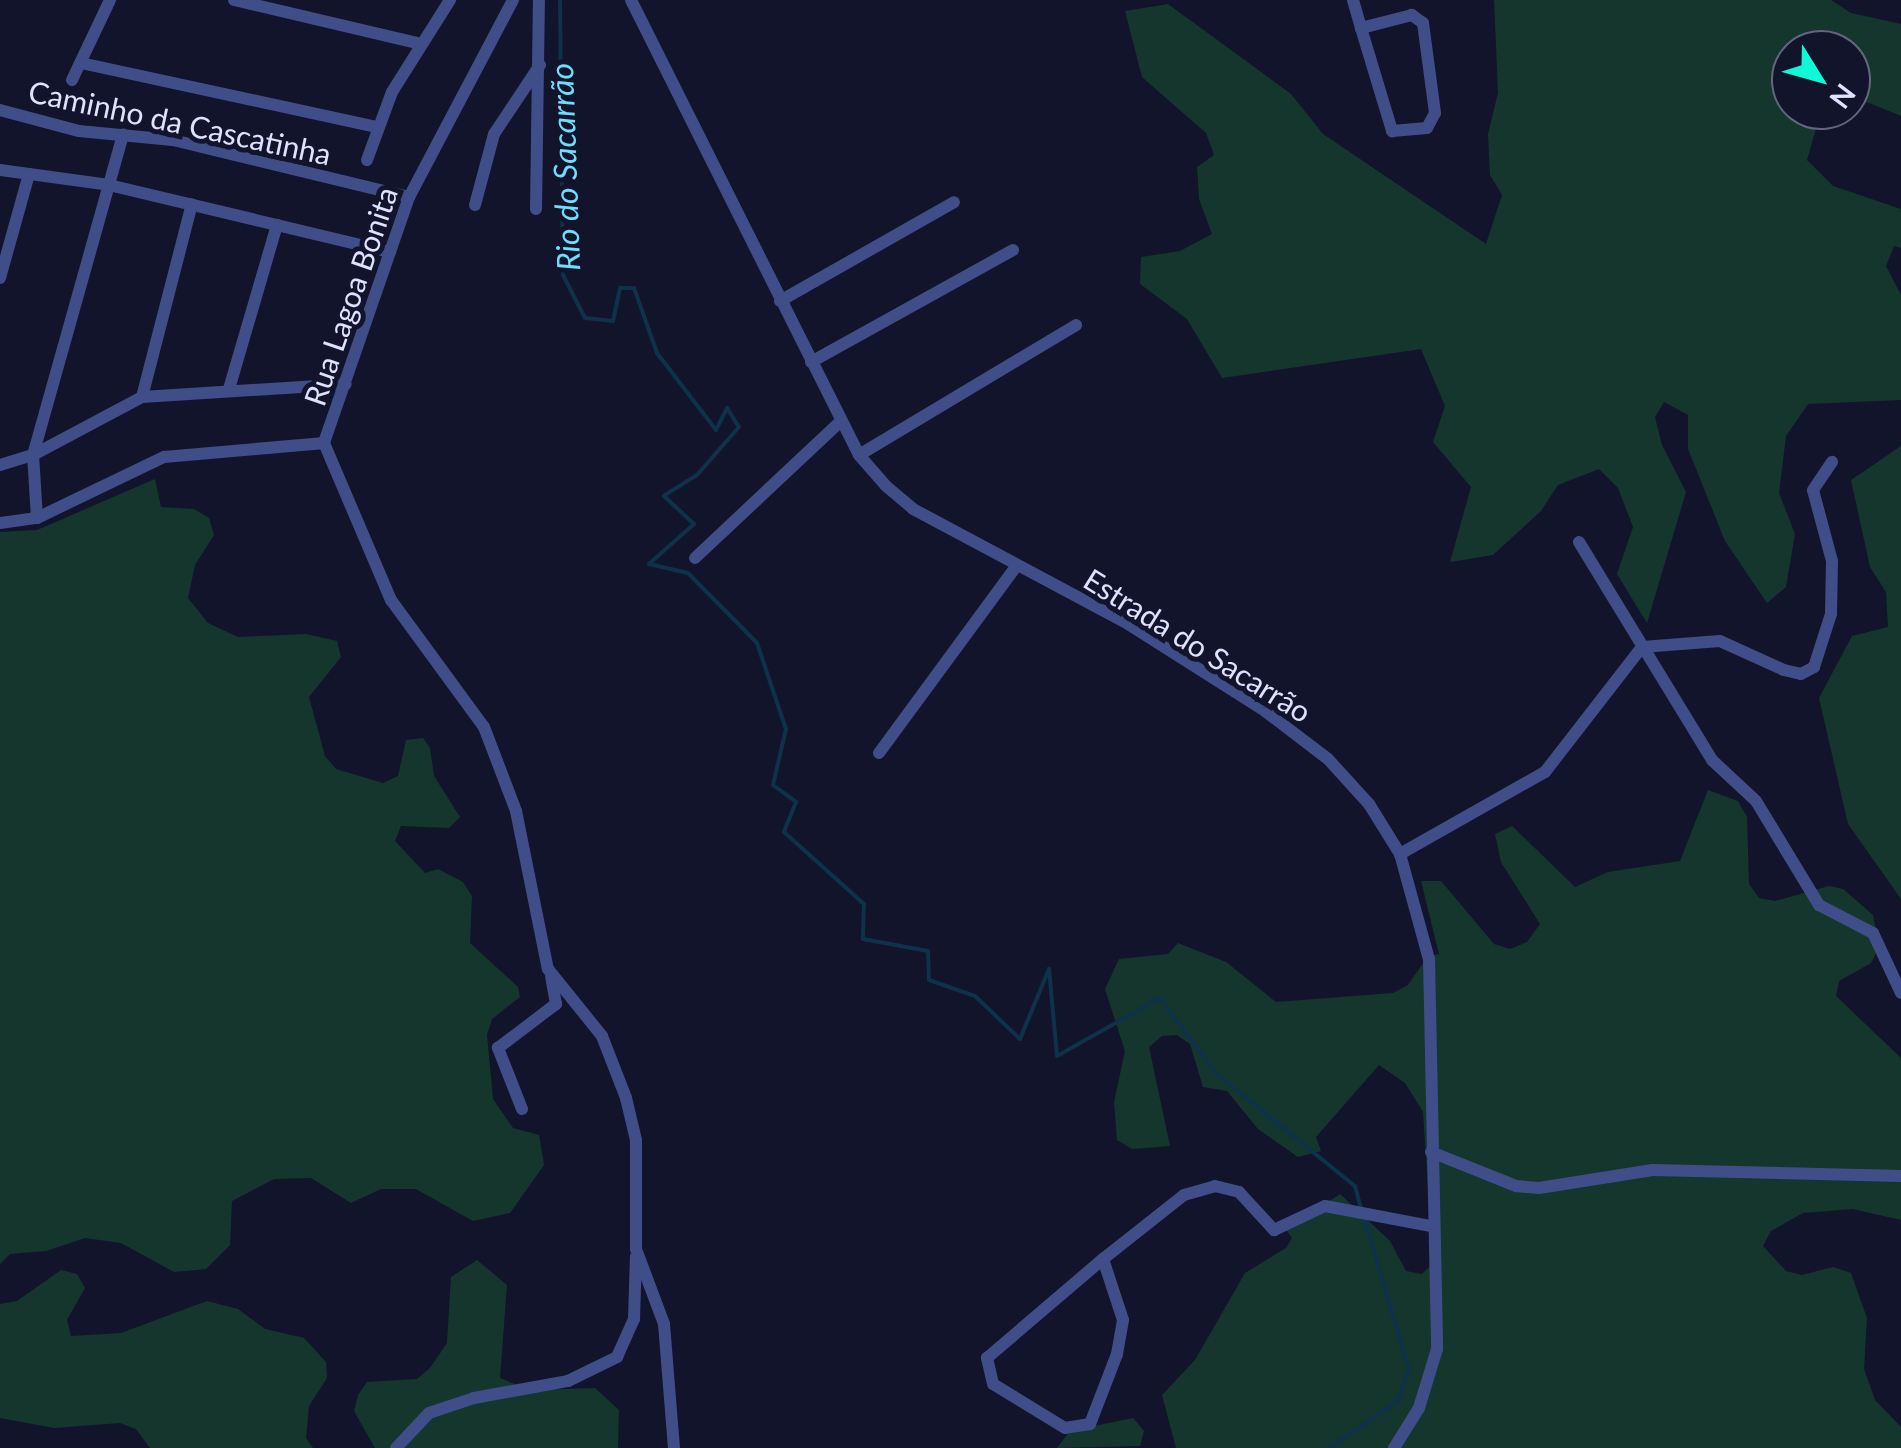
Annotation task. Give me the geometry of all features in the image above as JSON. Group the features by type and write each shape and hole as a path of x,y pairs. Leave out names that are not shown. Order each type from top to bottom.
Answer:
{"street":[{"path":"72,80 110,0"},
{"path":"234,0 422,44"},
{"path":"368,160 376,127 450,0"},
{"name":"Rua Lagoa Bonita","path":"513,0 408,197 324,444 391,600 462,692 501,766 548,970 602,1036 626,1098 636,1140 636,1248 664,1324 674,1448"},
{"path":"536,209 539,0"},
{"name":"Estrada do Sacarrão","path":"631,0 859,455 913,509 1128,624 1265,711 1328,759 1369,804 1400,854 1429,960 1431,1226 1437,1349 1419,1408 1394,1448"},
{"path":"1354,0 1362,28 1392,131 1399,135 1433,124 1423,23 1412,15 1362,28"},
{"path":"81,63 376,127"},
{"path":"476,205 494,134 541,63"},
{"name":"Caminho da Cascatinha","path":"0,110 408,197"},
{"path":"38,518 33,455 123,134"},
{"path":"0,170 109,184 390,252"},
{"path":"0,278 29,174"},
{"path":"780,301 954,202"},
{"path":"142,397 192,204"},
{"path":"229,389 277,225"},
{"path":"812,362 1014,250"},
{"path":"859,455 1076,325"},
{"path":"0,465 33,455 142,397 346,384"},
{"path":"696,558 842,421"},
{"path":"0,524 38,518 164,456 324,444"},
{"path":"1400,854 1545,772 1642,647 1720,642 1784,670 1800,674 1814,667 1831,614 1832,561 1813,490 1832,462"},
{"path":"1579,542 1712,760 1756,801 1820,905 1873,932 1901,993"},
{"path":"879,754 1017,564"},
{"path":"522,1109 498,1048 556,1004 548,970"},
{"path":"1430,1152 1516,1186 1539,1188 1654,1170 1901,1176"},
{"path":"1103,1260 1123,1320 1116,1354 1090,1424 1065,1428 992,1384 987,1358 1103,1260 1184,1195 1214,1186 1248,1198 1274,1230 1325,1206 1431,1226"},
{"path":"396,1448 429,1413 568,1381 618,1357 634,1319 636,1248"}],"green space":[{"path":"1494,0 1831,0 1851,13 1901,24 1901,116 1871,104 1871,30 1771,30 1771,130 1816,130 1807,160 1833,186 1901,209 1901,248 1894,246 1886,266 1901,295 1901,400 1808,404 1786,436 1779,493 1795,534 1786,587 1767,603 1725,541 1688,449 1688,415 1664,402 1655,417 1662,445 1686,492 1647,623 1617,574 1633,527 1618,488 1599,469 1558,485 1541,511 1493,555 1450,562 1471,487 1433,442 1445,406 1421,349 1222,378 1187,319 1140,284 1141,257 1180,251 1212,234 1199,199 1197,167 1214,155 1206,133 1142,77 1125,11 1168,4 1291,94 1323,134 1486,244 1502,195 1490,175 1488,134 1498,93"},
{"path":"1901,446 1901,899 1848,824 1819,698 1852,636 1888,627 1886,592 1870,567 1851,480"},
{"path":"155,479 161,507 194,509 209,518 214,535 195,565 188,598 208,623 238,637 306,634 337,641 341,657 309,697 325,756 336,769 383,783 398,776 406,740 423,738 430,748 434,776 460,817 449,828 401,826 395,841 425,873 438,869 463,882 472,896 470,943 518,987 520,997 492,1019 487,1035 493,1099 513,1128 539,1135 544,1165 510,1213 473,1221 416,1189 381,1189 351,1203 311,1178 274,1179 232,1201 230,1245 206,1269 174,1272 121,1243 85,1238 46,1251 10,1254 0,1264 0,532 37,530"},
{"path":"1708,790 1738,801 1747,817 1749,884 1759,898 1775,901 1829,886 1843,889 1873,915 1879,948 1871,963 1839,981 1836,996 1901,1058 1901,1220 1853,1209 1803,1213 1771,1231 1763,1246 1786,1271 1802,1275 1833,1267 1851,1273 1867,1318 1864,1369 1875,1400 1901,1427 1901,1448 1176,1448 1162,1395 1195,1360 1245,1273 1286,1248 1292,1238 1286,1230 1340,1194 1390,1241 1406,1271 1422,1274 1433,1263 1423,1112 1405,1083 1379,1065 1316,1137 1321,1151 1298,1157 1258,1129 1227,1091 1203,1087 1190,1044 1177,1035 1162,1036 1149,1047 1170,1146 1132,1149 1117,1140 1114,1102 1125,1051 1105,989 1119,959 1168,954 1178,943 1226,962 1276,1002 1393,993 1408,985 1428,956 1439,954 1421,881 1441,881 1494,944 1510,949 1527,942 1540,924 1501,862 1495,834 1512,826 1575,887 1608,872 1680,861"},
{"path":"477,1260 507,1285 500,1378 530,1390 595,1388 619,1410 618,1448 375,1448 354,1411 358,1395 367,1382 417,1379 430,1368 447,1343 451,1277"},
{"path":"61,1270 77,1274 85,1288 67,1320 71,1336 121,1333 207,1301 238,1309 265,1329 304,1338 326,1362 327,1378 309,1406 306,1438 313,1448 150,1448 136,1429 120,1423 54,1428 0,1418 0,1304 17,1301"},
{"path":"1133,1418 1144,1431 1140,1446 1057,1448 1070,1431"}],"waterway":[{"name":"Rio do Sacarrão","path":"560,0 563,275 585,318 613,321 620,288 634,288 657,353 716,430 727,408 739,427 697,475 664,496 694,524 649,564 688,573 757,643 786,729 773,785 796,802 784,832 864,904 863,939 928,951 929,980 975,996 1020,1039 1049,969 1057,1056 1160,998 1217,1074 1355,1186 1361,1208"},
{"name":"Rio do Sacarrão","path":"1329,1448 1398,1401 1409,1369 1364,1217"}]}
